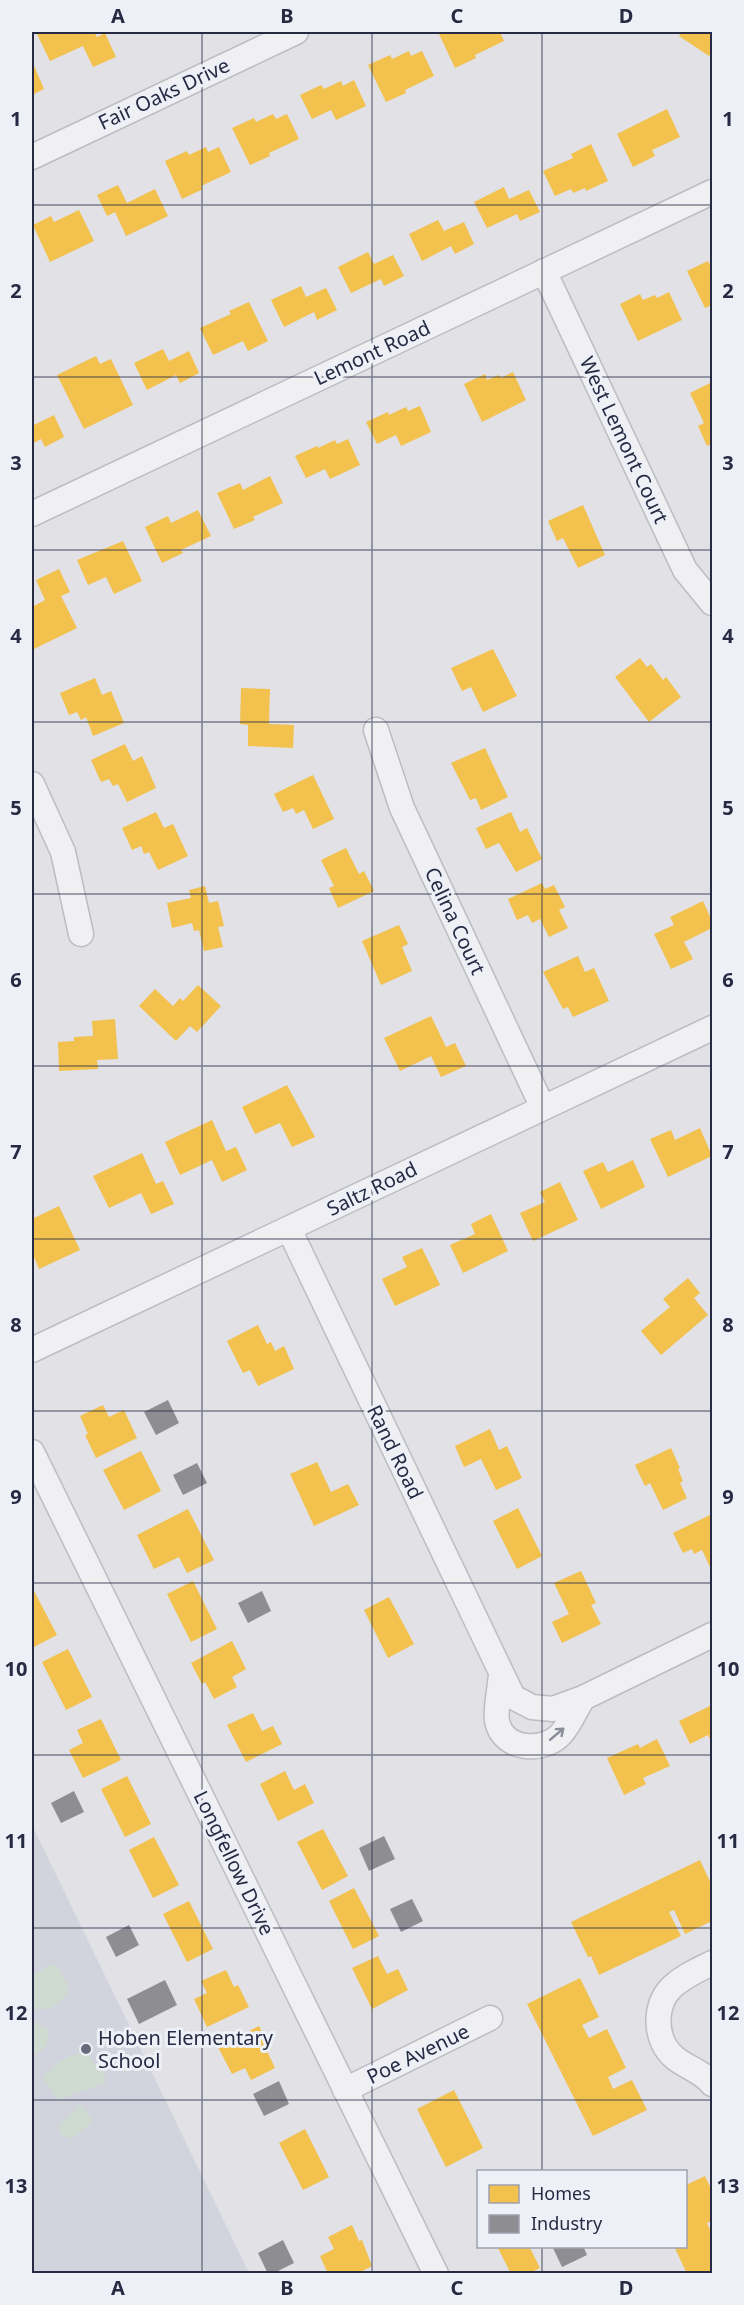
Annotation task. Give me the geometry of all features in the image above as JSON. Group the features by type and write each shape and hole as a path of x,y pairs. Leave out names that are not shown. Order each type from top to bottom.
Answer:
{"street":[{"name":"Fair Oaks Drive","path":"32,157 296,32"},
{"name":"Lemont Road","path":"32,514 712,192"},
{"name":"West Lemont Court","path":"544,272 685,570 712,603"},
{"name":"Celina Court","path":"376,730 402,808 543,1108"},
{"path":"32,784 63,852 81,934"},
{"name":"Saltz Road","path":"32,1350 712,1028"},
{"name":"Rand Road","path":"289,1229 513,1697 532,1707 553,1709 583,1698"},
{"name":"Longfellow Drive","path":"32,1452 436,2274"},
{"path":"501,1675 497,1722 505,1736 516,1745 537,1747 560,1735 583,1698 712,1635"},
{"path":"712,1963 685,1976 671,1988 664,1997 659,2012 658,2026 662,2041 675,2059 706,2076 712,2084"},
{"name":"Poe Avenue","path":"345,2090 490,2018"}],"shaded area":[{"name":"Hoben Elementary School","path":"32,1825 249,2273 32,2273"},
{"path":"52,1964 61,1971 69,1989 63,1999 51,2008 35,2009 32,2004 32,1975"},
{"path":"37,2022 48,2030 47,2040 43,2049 32,2055 32,2023"},
{"path":"84,2051 105,2076 106,2083 58,2099 42,2078 60,2061"},
{"path":"79,2105 93,2119 92,2123 70,2139 60,2133 58,2127"}],"building: Homes":[{"path":"36,32 94,32 97,37 105,33 116,57 93,67 83,46 50,61"},
{"path":"438,32 500,32 504,41 455,68"},
{"path":"682,32 712,32 712,51 709,56 679,36"},
{"path":"409,51 411,56 422,51 434,76 386,102 368,65 390,55 392,59"},
{"path":"32,61 44,89 32,95"},
{"path":"354,80 366,106 336,120 331,110 312,119 300,95 321,85 324,89 341,81 343,86"},
{"path":"667,109 680,137 652,150 655,156 633,167 617,134"},
{"path":"273,114 276,119 287,114 299,139 250,165 232,128 254,118 256,122"},
{"path":"591,144 608,181 586,191 585,188 573,193 571,189 555,196 543,171 573,158 571,154"},
{"path":"206,147 208,152 219,147 231,172 201,186 203,189 182,199 165,161 187,151 189,155"},
{"path":"118,185 127,203 155,189 168,216 126,236 115,212 107,216 97,195"},
{"path":"504,187 509,199 529,190 540,212 520,221 517,214 487,228 474,202"},
{"path":"79,210 94,241 50,262 33,225 51,216 54,222"},
{"path":"438,220 444,231 464,222 474,244 455,254 451,246 422,261 409,234"},
{"path":"368,252 374,264 393,255 404,276 384,286 381,279 351,293 338,267"},
{"path":"708,261 712,266 712,305 705,308 687,271"},
{"path":"301,286 306,297 326,288 337,310 317,320 314,312 284,327 271,300"},
{"path":"669,292 682,320 638,341 620,304 640,294 643,300 655,295 657,298"},
{"path":"249,302 268,341 248,351 243,341 213,355 200,328 231,314 229,311"},
{"path":"163,349 169,361 189,351 199,373 180,383 176,375 147,390 134,363"},
{"path":"96,356 100,364 111,359 133,405 84,429 57,375"},
{"path":"513,372 526,400 482,422 464,384 485,374 487,380 499,375 501,378"},
{"path":"712,382 712,443 707,446 698,426 704,423 690,393"},
{"path":"420,406 431,432 401,446 396,435 377,444 366,422 388,412 389,415 406,407 408,411"},
{"path":"54,415 64,437 45,447 41,439 32,444 32,419 34,425"},
{"path":"348,439 360,465 330,479 325,469 306,478 295,456 335,440 337,444"},
{"path":"270,476 283,503 253,517 255,520 234,529 217,493 240,483 243,490"},
{"path":"583,505 605,555 578,568 563,538 557,541 548,521"},
{"path":"198,510 211,536 181,550 183,553 162,563 145,527 168,516 171,523"},
{"path":"123,541 142,581 114,594 106,577 88,585 77,560"},
{"path":"59,569 70,592 61,596 77,628 32,650 32,607 45,600 36,580"},
{"path":"493,649 517,696 483,712 471,687 462,691 451,668"},
{"path":"640,658 647,667 651,664 663,680 666,677 681,697 649,722 615,677"},
{"path":"95,678 102,695 111,691 124,723 93,736 86,717 81,720 77,712 69,715 60,693"},
{"path":"241,688 270,689 269,724 294,725 293,748 248,746 248,725 240,724"},
{"path":"125,744 133,761 142,756 156,788 127,802 118,784 113,786 109,779 101,782 91,760"},
{"path":"485,748 508,797 481,810 476,798 470,800 451,763"},
{"path":"313,775 334,819 313,829 304,810 296,814 293,808 283,812 274,794"},
{"path":"156,812 164,828 173,824 188,856 158,870 149,852 144,854 141,846 132,850 122,828"},
{"path":"511,812 520,832 527,828 542,859 516,872 499,843 486,849 476,828"},
{"path":"346,848 359,874 364,871 374,891 338,908 329,888 334,886 321,860"},
{"path":"542,883 545,889 554,885 565,907 559,910 568,928 549,937 540,919 532,923 528,915 517,920 508,899"},
{"path":"205,886 209,903 218,901 224,926 218,927 223,947 204,951 199,930 194,931 192,923 172,928 167,903 191,898 189,890"},
{"path":"703,901 712,921 712,928 684,942 693,959 671,969 654,934 674,925 670,917"},
{"path":"399,925 408,944 402,947 412,971 381,985 362,941"},
{"path":"578,956 585,972 594,968 609,1001 573,1017 568,1007 563,1009 543,972"},
{"path":"198,985 221,1006 197,1032 190,1026 176,1041 139,1006 155,989 173,1006 180,998 183,1001"},
{"path":"431,1016 446,1047 455,1043 466,1066 441,1077 431,1056 400,1071 384,1038"},
{"path":"115,1019 118,1059 97,1060 98,1069 59,1071 58,1042 74,1041 74,1037 93,1036 92,1021"},
{"path":"287,1085 315,1137 292,1147 280,1123 255,1134 242,1107"},
{"path":"212,1120 226,1151 236,1147 247,1170 222,1182 212,1160 180,1175 165,1142"},
{"path":"700,1128 712,1156 668,1177 650,1139 671,1130 675,1140"},
{"path":"142,1153 156,1184 163,1181 174,1204 151,1214 141,1193 109,1208 93,1176"},
{"path":"633,1160 645,1187 601,1209 583,1171 603,1162 608,1172"},
{"path":"560,1182 578,1220 533,1241 520,1213 545,1202 540,1192"},
{"path":"59,1206 80,1250 39,1269 32,1252 32,1219"},
{"path":"491,1214 508,1251 463,1273 450,1245 475,1234 471,1224"},
{"path":"422,1248 440,1285 395,1306 382,1279 407,1267 402,1257"},
{"path":"688,1278 700,1293 694,1298 708,1315 661,1355 641,1331 670,1307 663,1299"},
{"path":"258,1325 267,1344 271,1342 275,1351 284,1346 294,1369 258,1386 250,1370 243,1373 227,1341"},
{"path":"103,1405 109,1417 124,1410 137,1438 96,1458 85,1435 88,1434 80,1416"},
{"path":"490,1429 499,1450 507,1446 522,1478 496,1490 481,1459 464,1467 455,1446"},
{"path":"671,1448 680,1468 678,1469 683,1481 680,1483 687,1498 663,1510 650,1483 645,1486 635,1465"},
{"path":"141,1451 161,1491 124,1510 103,1470"},
{"path":"317,1462 331,1492 348,1484 359,1505 314,1526 290,1474"},
{"path":"518,1508 542,1556 517,1569 493,1521"},
{"path":"188,1509 214,1560 187,1573 179,1557 154,1569 137,1535"},
{"path":"710,1515 712,1519 712,1571 702,1550 694,1554 692,1549 683,1553 673,1533"},
{"path":"581,1571 596,1603 591,1605 601,1624 562,1643 552,1622 569,1614 554,1583"},
{"path":"193,1581 217,1629 191,1642 167,1594"},
{"path":"32,1587 57,1635 32,1648"},
{"path":"389,1597 414,1644 388,1658 364,1610"},
{"path":"232,1641 246,1669 232,1677 237,1687 214,1699 205,1682 202,1684 191,1663"},
{"path":"68,1649 92,1697 66,1710 42,1662"},
{"path":"712,1705 712,1744 708,1735 690,1744 679,1721"},
{"path":"253,1713 262,1731 273,1726 282,1744 246,1762 227,1725"},
{"path":"101,1719 121,1760 83,1778 69,1750 83,1743 77,1730"},
{"path":"657,1739 670,1766 643,1778 646,1784 624,1795 607,1758 638,1744 640,1748"},
{"path":"285,1771 294,1790 305,1784 314,1803 278,1821 260,1784"},
{"path":"127,1776 151,1824 125,1837 101,1789"},
{"path":"323,1829 348,1876 322,1890 297,1842"},
{"path":"154,1837 179,1885 153,1898 129,1850"},
{"path":"700,1860 712,1886 712,1921 685,1934 674,1910 669,1912 681,1936 599,1975 591,1956 588,1957 571,1922"},
{"path":"354,1888 379,1936 353,1949 329,1901"},
{"path":"189,1901 213,1949 187,1962 163,1914"},
{"path":"378,1956 387,1974 398,1969 408,1990 372,2009 352,1968"},
{"path":"226,1970 234,1987 238,1985 249,2007 207,2027 194,1999 207,1993 201,1981"},
{"path":"580,1978 599,2017 582,2025 589,2038 607,2029 626,2068 608,2077 613,2089 632,2080 647,2110 593,2136 527,2004"},
{"path":"259,2026 271,2049 267,2051 275,2068 251,2080 245,2068 232,2074 218,2047"},
{"path":"454,2090 483,2148 446,2167 417,2109"},
{"path":"305,2129 329,2177 303,2190 279,2143"},
{"path":"705,2176 712,2191 712,2221 707,2223 712,2234 712,2274 687,2274 675,2248 687,2248 687,2185"},
{"path":"352,2225 359,2241 362,2240 372,2266 357,2274 328,2274 320,2256 334,2249 328,2237"},
{"path":"498,2248 530,2248 540,2268 528,2274 511,2274"}],"building: Industry":[{"path":"168,1400 179,1423 156,1435 144,1412"},
{"path":"197,1463 207,1483 183,1495 173,1475"},
{"path":"262,1591 271,1611 248,1623 238,1603"},
{"path":"74,1791 84,1812 61,1823 51,1803"},
{"path":"384,1836 395,1859 369,1871 359,1848"},
{"path":"412,1899 423,1921 401,1932 390,1909"},
{"path":"129,1925 139,1945 116,1957 106,1937"},
{"path":"165,1980 177,2005 139,2024 127,1999"},
{"path":"279,2081 289,2104 264,2116 253,2094"},
{"path":"283,2240 294,2263 268,2274 258,2253"},
{"path":"553,2248 584,2248 587,2255 562,2267"}],"place":[{"name":"Hoben Elementary School","path":"86,2049"}]}
